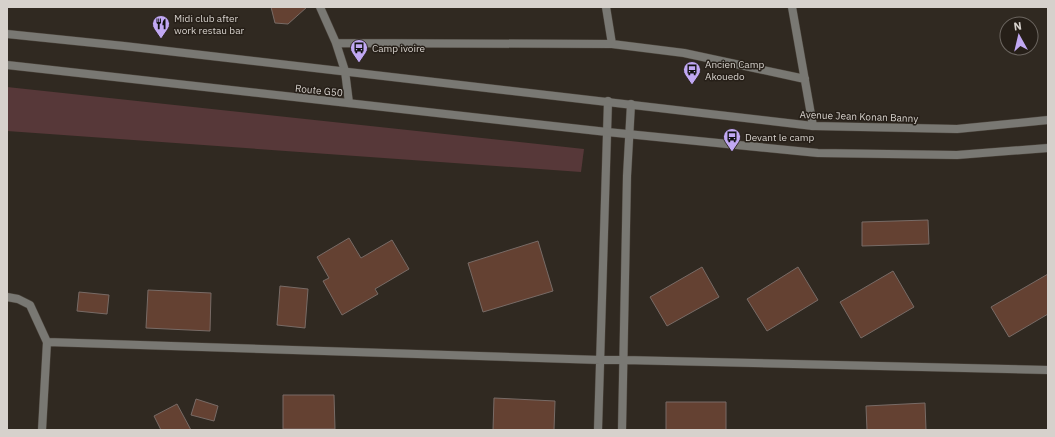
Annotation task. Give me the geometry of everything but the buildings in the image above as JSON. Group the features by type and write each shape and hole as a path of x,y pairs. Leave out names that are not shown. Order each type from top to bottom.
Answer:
{"street":[{"path":"320,7 336,43 345,71 349,103"},
{"path":"606,7 612,44"},
{"path":"792,7 813,126"},
{"path":"7,34 124,46 627,104 630,134 622,430"},
{"path":"336,43 612,44 684,53 805,79"},
{"name":"Route G50","path":"7,65 630,134"},
{"path":"598,430 608,101"},
{"name":"Avenue Jean Konan Banny","path":"627,104 813,126 957,129 1048,120"},
{"path":"630,134 818,153 957,155 1048,148"},
{"path":"7,297 18,299 30,305 47,342 42,430"},
{"path":"47,342 600,360 1048,370"}],"shaded area":[{"path":"7,87 584,149 581,172 7,131"}],"place":[{"name":"Midi club after work restau bar","path":"161,39"},
{"name":"Camp ivoire","path":"359,63"},
{"name":"Ancien Camp Akouedo","path":"692,85"},
{"name":"Devant le camp","path":"732,152"}]}
